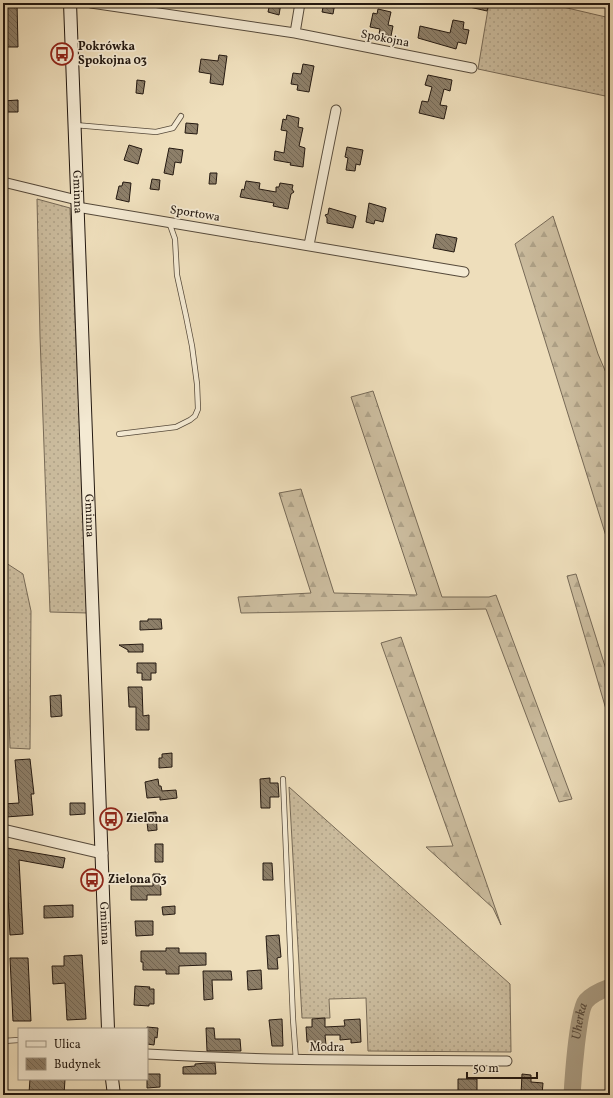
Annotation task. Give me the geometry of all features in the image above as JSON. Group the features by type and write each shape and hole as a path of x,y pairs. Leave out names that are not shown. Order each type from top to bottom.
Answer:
{"main road":[{"name":"Gminna","path":"70,3 108,1028"},
{"path":"112,1080 114,1095"}],"street":[{"name":"Spokojna","path":"91,3 295,33 472,68"},
{"path":"295,33 300,3"},
{"path":"310,245 336,110"},
{"name":"Sportowa","path":"3,182 77,203 170,222 464,272"},
{"path":"3,830 102,853"},
{"name":"Modra","path":"148,1054 296,1060 507,1061"}],"lane":[{"path":"75,125 156,132 174,128 181,116"},
{"path":"119,434 176,427 195,416 198,409 198,394 192,346 177,275 175,240 170,222"},
{"path":"283,779 296,1060"},
{"path":"3,1041 18,1040"}],"green space":[{"path":"489,3 546,3 610,18 610,97 478,69"},
{"path":"37,199 70,208 88,613 50,612 40,336"},
{"path":"553,216 598,354 610,382 610,549 515,244"},
{"path":"373,391 442,597 489,597 496,595 572,799 559,802 486,609 241,613 238,597 311,593 279,493 301,489 334,593 417,595 351,397"},
{"path":"3,561 23,574 31,611 30,749 10,748 7,662 3,662"},
{"path":"576,574 610,682 610,723 567,576"},
{"path":"401,637 501,925 493,908 426,847 453,846 381,643"},
{"path":"289,787 510,984 511,1052 368,1051 366,998 329,999 330,1018 302,1018"}],"building":[{"path":"3,3 17,3 18,47 3,47"},
{"path":"270,3 281,3 279,15 268,12"},
{"path":"324,3 335,3 333,14 322,12"},
{"path":"466,3 489,3 487,11 465,6"},
{"path":"378,9 391,12 388,25 393,26 391,36 379,34 380,29 370,27 373,13 377,14"},
{"path":"453,20 464,22 463,29 469,30 466,44 458,42 456,49 418,38 420,26 450,33"},
{"path":"219,55 227,56 223,85 210,83 211,74 199,72 201,59 218,61"},
{"path":"303,64 314,66 309,92 297,90 298,85 291,84 293,73 301,74"},
{"path":"428,75 452,80 450,91 444,89 440,105 447,106 444,119 419,113 422,101 428,102 432,87 425,85"},
{"path":"137,80 145,81 143,94 136,93"},
{"path":"18,100 18,112 3,112 3,101"},
{"path":"287,115 299,118 298,127 303,128 299,146 305,148 303,167 274,160 275,151 284,153 287,131 281,130 283,119 286,120"},
{"path":"186,123 198,124 197,134 185,133"},
{"path":"129,145 142,149 138,164 124,160"},
{"path":"347,147 363,150 360,165 356,164 355,171 346,170 348,158 345,157"},
{"path":"169,148 183,150 181,163 175,162 173,175 164,173"},
{"path":"210,173 217,173 216,184 209,184"},
{"path":"152,179 160,180 159,190 150,189"},
{"path":"246,181 260,183 259,189 276,192 276,187 279,187 280,183 293,185 292,189 294,192 291,194 288,209 273,206 274,203 240,197 242,189 244,190"},
{"path":"123,182 131,183 129,202 116,199 119,186 122,186"},
{"path":"369,203 386,208 383,222 375,220 374,224 366,222"},
{"path":"329,208 356,216 353,228 327,223 327,218 325,215 328,214"},
{"path":"436,234 457,238 454,252 433,248"},
{"path":"148,619 161,619 162,629 140,630 140,621 148,621"},
{"path":"143,644 143,652 128,652 128,650 119,645"},
{"path":"137,663 156,663 156,673 151,673 151,680 142,680 142,673 137,673"},
{"path":"128,687 142,687 143,716 149,715 149,730 136,730 136,707 129,707"},
{"path":"61,695 62,716 51,717 50,696"},
{"path":"172,753 172,767 159,768 159,758 162,758 162,754"},
{"path":"30,759 34,794 31,794 33,815 6,817 6,811 3,811 3,804 19,803 15,760"},
{"path":"270,778 270,783 278,783 279,797 270,797 270,808 261,808 260,779"},
{"path":"158,779 159,786 161,786 162,791 176,790 177,798 160,800 160,797 147,798 145,782"},
{"path":"70,803 85,803 85,814 70,815"},
{"path":"156,812 157,830 148,831 146,813"},
{"path":"155,844 163,844 163,862 155,862"},
{"path":"7,848 65,858 63,868 19,860 23,934 10,935 6,858"},
{"path":"263,863 272,863 273,880 263,880"},
{"path":"153,874 160,874 161,895 147,895 147,900 131,900 131,886 153,886"},
{"path":"73,905 73,917 44,918 44,906"},
{"path":"175,906 175,914 163,915 162,907"},
{"path":"135,921 153,921 153,935 136,936"},
{"path":"279,935 281,957 277,958 278,969 268,969 266,936"},
{"path":"166,948 179,948 179,953 206,953 206,965 179,966 179,974 166,974 166,970 143,970 141,951 166,951"},
{"path":"82,955 86,1019 67,1020 65,983 53,984 52,966 64,966 64,956"},
{"path":"10,958 28,958 31,1021 13,1021"},
{"path":"261,970 262,989 248,990 247,971"},
{"path":"203,971 231,971 232,980 212,980 213,999 204,1000"},
{"path":"135,986 150,987 149,989 154,989 154,1004 149,1004 149,1006 134,1005"},
{"path":"325,1018 325,1027 345,1026 344,1020 360,1019 361,1042 351,1043 351,1039 340,1040 340,1035 325,1035 326,1045 316,1045 316,1042 307,1042 306,1027 312,1027 312,1019"},
{"path":"282,1019 283,1046 272,1046 269,1020"},
{"path":"147,1028 158,1028 157,1038 155,1037 154,1045 148,1044"},
{"path":"206,1028 214,1028 215,1039 240,1039 241,1051 207,1051"},
{"path":"215,1063 216,1074 183,1074 183,1067"},
{"path":"148,1074 160,1074 160,1087 147,1088"},
{"path":"522,1074 531,1075 531,1082 543,1083 542,1095 521,1095"},
{"path":"458,1079 477,1079 477,1091 458,1092"},
{"path":"30,1080 65,1080 64,1095 29,1093"}],"waterway":[{"name":"Uherka","path":"572,1095 576,1045 583,1007 591,996 610,987"}],"place":[{"name":"Pokrówka Spokojna 03","path":"62,54"},
{"name":"Zielona","path":"111,819"},
{"name":"Zielona 03","path":"92,880"}]}
